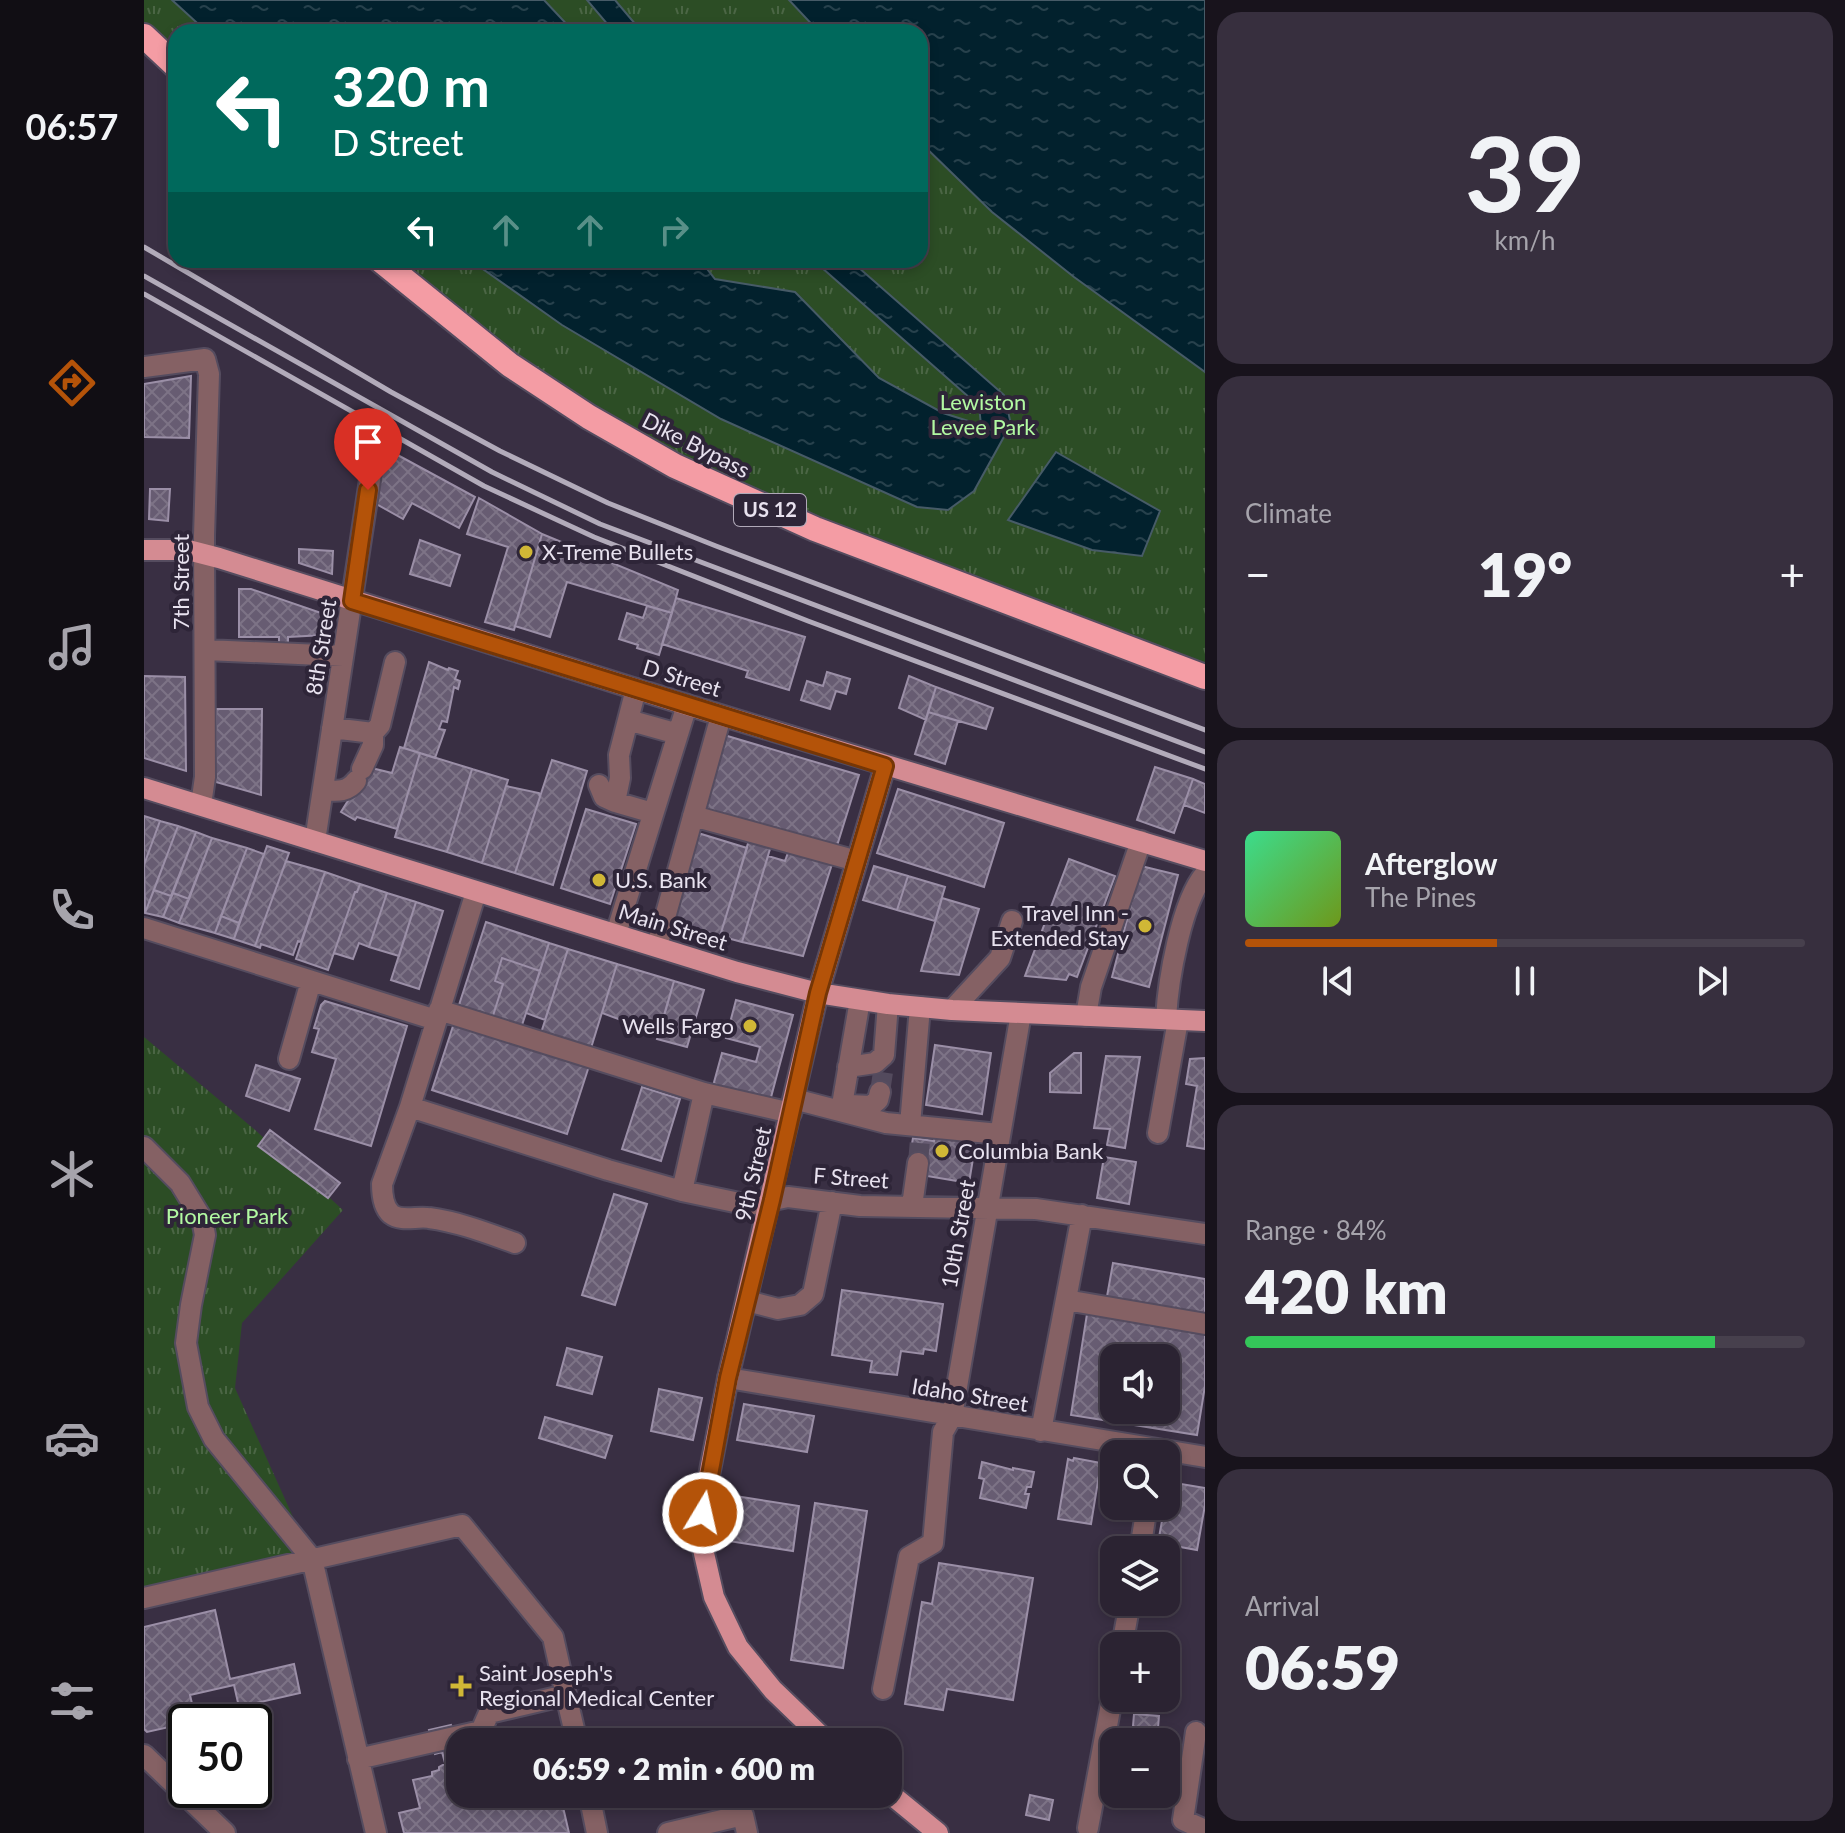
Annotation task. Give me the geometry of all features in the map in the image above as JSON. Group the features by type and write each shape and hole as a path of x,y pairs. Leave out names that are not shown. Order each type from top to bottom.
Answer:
{"highway":[{"path":"144,36 168,58"},
{"name":"Dike Bypass","path":"390,268 510,365 589,417 675,466 815,529 1205,677"}],"main road":[{"name":"D Street","path":"144,550 188,550 205,554 721,716 1205,861"},
{"name":"9th Street","path":"812,1728 773,1690 738,1647 714,1597 700,1536 728,1378 818,993 885,766"},
{"name":"Main Street","path":"144,788 737,972 818,993 952,1010 1172,1020 1205,1018"},
{"path":"902,1803 938,1833"}],"street":[{"name":"7th Street","path":"144,367 205,359 209,374 205,777 201,805"},
{"name":"8th Street","path":"315,841 373,460"},
{"path":"206,650 343,656"},
{"path":"323,790 351,788 359,775 373,745 373,733 380,725 395,662"},
{"path":"615,802 620,778 619,755 636,689"},
{"path":"616,934 687,705"},
{"path":"657,946 721,716"},
{"path":"628,720 678,734"},
{"path":"332,728 373,733"},
{"path":"619,755 601,778 604,797 653,813"},
{"path":"693,816 857,861"},
{"path":"1086,1016 1091,987 1141,841"},
{"path":"1158,1133 1172,1020 1172,968 1194,887 1205,874"},
{"path":"476,892 410,1107 382,1184 382,1197 389,1213 399,1218 426,1217 464,1225 515,1243"},
{"path":"952,1010 1000,958 1012,921"},
{"path":"144,928 311,981 704,1093 793,1106 871,1106 878,1100 888,1004"},
{"path":"289,1059 311,981"},
{"path":"842,1108 860,1000"},
{"path":"917,1130 920,1007"},
{"name":"10th Street","path":"883,1689 909,1557 933,1543 943,1432 952,1416 1021,1013"},
{"path":"848,1067 875,1063 882,1073"},
{"path":"682,1191 704,1093"},
{"name":"F Street","path":"410,1107 682,1191 749,1205 788,1197 860,1206 1036,1209 1205,1234"},
{"path":"842,1108 917,1130 999,1134"},
{"path":"144,1147 180,1183 202,1219 205,1235 186,1343 198,1407 214,1439 312,1559 376,1833"},
{"path":"912,1206 918,1163"},
{"path":"747,1301 778,1309 800,1305 813,1294 832,1202"},
{"path":"1041,1431 1082,1215"},
{"path":"1066,1300 1205,1324"},
{"name":"Idaho Street","path":"728,1378 1100,1442"},
{"name":"Idaho Street","path":"1180,1454 1205,1457"},
{"path":"144,1598 462,1525 553,1637 574,1728"},
{"path":"358,1759 481,1731 489,1713 566,1695"},
{"path":"1088,1828 1110,1712"},
{"path":"1196,1732 1183,1820 1205,1830"},
{"path":"144,1755 225,1833"},
{"path":"592,1808 597,1833"},
{"path":"668,1833 745,1824"}],"green space":[{"path":"144,0 789,0 812,24 168,24 168,44 144,22"},
{"name":"Lewiston Levee Park","path":"928,150 992,212 1074,277 1205,372 1205,677 628,441 397,268 928,268"},
{"name":"Pioneer Park","path":"144,1037 254,1129 343,1210 242,1323 235,1388 312,1559 144,1598"}],"water":[{"path":"172,0 544,0 566,24 198,24"},
{"path":"587,0 615,0 635,24 607,24"},
{"path":"789,0 1205,0 1205,372 1074,277 992,212 928,150 928,24 812,24"},
{"path":"481,268 706,268 715,279 795,292 879,378 943,413 981,425 979,406 822,268 859,268 1004,395 1011,424 974,491 948,510 917,507 721,419 562,325"},
{"path":"1056,452 1160,511 1142,556 1092,550 1008,520"}],"building":[{"path":"191,376 189,438 144,437 144,384"},
{"path":"392,452 475,497 459,528 412,503 403,519 371,501 374,486"},
{"path":"150,489 170,489 168,521 149,519"},
{"path":"479,498 542,534 514,630 485,622 508,547 467,534"},
{"path":"542,534 678,590 672,613 567,582 550,637 515,626"},
{"path":"420,540 460,555 450,586 410,574"},
{"path":"299,549 333,551 332,574 299,563"},
{"path":"239,589 251,589 324,614 324,635 288,637 288,644 279,645 279,637 239,637"},
{"path":"676,598 805,637 789,690 746,677 748,671 662,644"},
{"path":"647,606 672,613 659,655 619,639 627,613 643,618"},
{"path":"429,662 458,671 455,679 460,681 458,689 454,687 447,722 442,721 439,729 445,730 435,758 404,748"},
{"path":"827,672 850,679 846,694 836,691 830,709 801,700 807,681 823,686"},
{"path":"144,676 185,677 186,771 144,758"},
{"path":"909,676 936,687 926,720 899,708"},
{"path":"936,687 993,708 986,729 928,712"},
{"path":"216,709 262,709 261,795 216,782"},
{"path":"928,712 958,721 945,764 915,754"},
{"path":"724,735 859,775 836,849 702,809"},
{"path":"400,747 420,753 397,829 357,817 355,820 341,812 359,783 348,776 355,764 392,773"},
{"path":"420,753 472,769 447,852 395,837"},
{"path":"552,760 587,771 553,885 515,873"},
{"path":"1155,767 1193,779 1174,833 1137,820"},
{"path":"472,769 508,780 482,863 447,852"},
{"path":"1193,779 1205,784 1205,813 1184,805"},
{"path":"506,786 539,793 540,797 515,873 482,863"},
{"path":"898,789 1004,823 984,887 877,853"},
{"path":"586,809 636,824 610,904 561,888"},
{"path":"144,816 160,821 144,865"},
{"path":"160,821 178,826 145,913 144,865"},
{"path":"178,826 196,832 171,896 154,890"},
{"path":"196,832 212,838 189,899 173,893"},
{"path":"698,833 747,848 720,936 670,920"},
{"path":"212,838 247,848 215,933 179,923"},
{"path":"749,840 767,845 770,849 742,942 720,936"},
{"path":"267,846 289,853 255,946 234,939"},
{"path":"790,847 833,861 803,956 742,942 768,856 785,861"},
{"path":"247,848 264,854 239,923 221,916"},
{"path":"1069,859 1115,876 1077,977 1069,974 1066,980 1025,976"},
{"path":"286,861 325,872 301,942 298,941 293,955 261,944 260,948 255,946"},
{"path":"874,866 908,876 897,910 863,900"},
{"name":"Travel Inn - Extended Stay","path":"1141,866 1178,875 1149,987 1112,977"},
{"path":"325,872 360,884 328,970 296,959"},
{"path":"908,876 945,887 935,921 897,910"},
{"path":"360,884 387,893 369,947 359,943 353,959 334,953"},
{"path":"154,890 171,896 163,917 145,913"},
{"path":"173,893 189,899 179,923 163,917"},
{"path":"387,893 416,902 399,956 369,947"},
{"path":"942,898 979,909 959,975 921,971"},
{"path":"416,902 443,911 419,989 391,980"},
{"path":"221,916 239,923 234,939 215,933"},
{"path":"486,922 549,943 540,971 502,958 495,981 503,984 491,1022 457,1011"},
{"path":"549,943 568,949 545,1020 526,1013"},
{"path":"568,949 617,964 591,1048 541,1033"},
{"path":"502,958 540,971 520,1031 491,1022 503,984 495,981"},
{"path":"617,964 674,981 659,1034 602,1013"},
{"path":"674,981 704,990 687,1047 657,1039"},
{"path":"736,1000 793,1015 770,1101 713,1086 722,1053 756,1062 760,1047 726,1038"},
{"path":"325,1001 407,1026 371,1146 315,1129 336,1059 312,1052 319,1029 314,1028"},
{"path":"455,1020 590,1063 567,1134 432,1090"},
{"path":"935,1045 991,1053 982,1114 926,1105"},
{"path":"1074,1053 1081,1053 1081,1093 1050,1092 1050,1073"},
{"path":"1106,1056 1140,1057 1125,1148 1107,1145 1110,1129 1094,1128"},
{"path":"1205,1058 1205,1149 1187,1146 1197,1086 1186,1084 1190,1059"},
{"path":"256,1065 300,1079 289,1111 246,1096"},
{"path":"642,1087 680,1099 661,1161 622,1149"},
{"path":"270,1130 340,1183 328,1198 258,1146"},
{"name":"Columbia Bank","path":"935,1134 976,1140 969,1183 927,1176 929,1165 909,1161 913,1138 934,1141"},
{"path":"1104,1157 1136,1162 1129,1204 1097,1198"},
{"path":"614,1194 647,1204 615,1305 582,1295"},
{"path":"1113,1263 1205,1279 1205,1319 1106,1302"},
{"path":"842,1290 943,1304 936,1351 924,1349 923,1354 901,1351 897,1375 870,1372 872,1361 832,1355"},
{"path":"1087,1314 1205,1333 1205,1386 1197,1435 1128,1424 1180,1424 1180,1344 1100,1344 1100,1420 1071,1415"},
{"path":"567,1348 602,1357 592,1394 557,1385"},
{"path":"659,1389 702,1398 693,1440 651,1431"},
{"path":"744,1404 814,1416 807,1452 737,1440"},
{"path":"545,1417 612,1436 605,1458 539,1438"},
{"path":"1074,1458 1100,1463 1091,1524 1058,1519 1068,1459 1073,1461"},
{"path":"982,1462 1034,1472 1031,1487 1027,1487 1025,1494 1029,1494 1026,1508 980,1498 984,1479 979,1478"},
{"path":"1180,1484 1205,1488 1197,1550 1180,1547 1180,1536 1159,1536 1162,1520 1180,1520"},
{"path":"729,1495 799,1506 793,1551 722,1540"},
{"path":"815,1503 867,1511 843,1668 791,1660"},
{"path":"939,1563 1033,1578 1013,1700 947,1689 943,1710 905,1704 922,1602 932,1604"},
{"path":"215,1610 230,1679 294,1664 300,1693 252,1704 238,1704 234,1685 190,1695 192,1704 168,1704 168,1727 147,1732 144,1729 144,1627"},
{"path":"1134,1714 1159,1716 1158,1728 1133,1728"},
{"path":"451,1725 452,1728 446,1728 446,1763 442,1752 435,1754 429,1730"},
{"path":"446,1763 446,1808 563,1808 569,1833 404,1833 399,1813 420,1808 413,1780 432,1776 432,1772 439,1770"},
{"path":"1030,1795 1053,1800 1049,1820 1026,1815"}],"tunnel":[{"path":"880,1092 883,1072"},
{"path":"918,1163 920,1139"}],"railway":[{"path":"144,247 168,261"},
{"path":"180,268 391,392 500,451 608,503 1205,730"},
{"path":"144,276 492,472 600,524 1205,752"},
{"path":"144,294 484,486 594,537 808,621 1205,769"}],"place":[{"name":"X-Treme Bullets","path":"526,552"},
{"name":"U.S. Bank","path":"599,880"},
{"name":"Travel Inn - Extended Stay","path":"1145,926"},
{"name":"Wells Fargo","path":"750,1026"},
{"name":"Columbia Bank","path":"942,1151"},
{"name":"Saint Joseph's Regional Medical Center","path":"461,1686"}],"route":[{"path":"368,490 352,601 885,766 818,993 728,1378 703,1513"}]}
